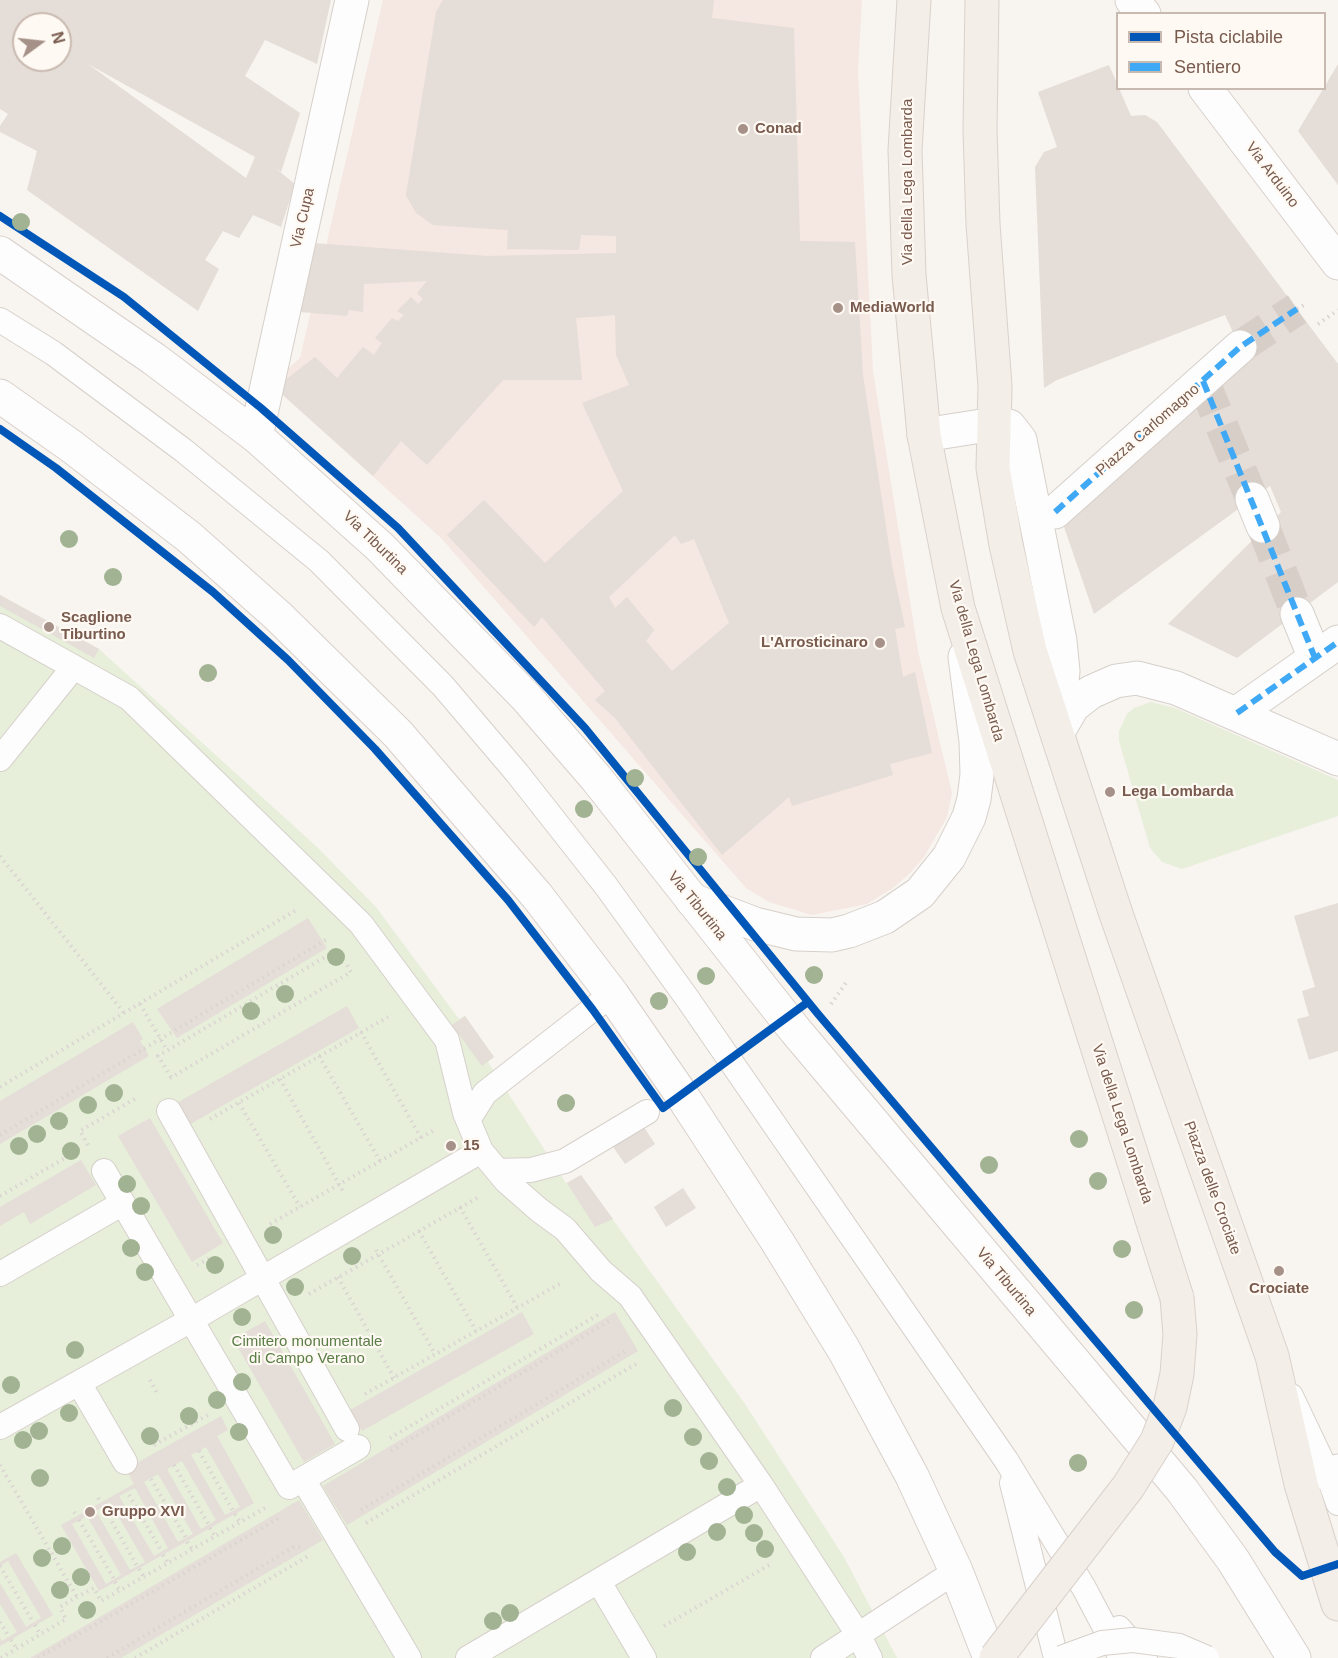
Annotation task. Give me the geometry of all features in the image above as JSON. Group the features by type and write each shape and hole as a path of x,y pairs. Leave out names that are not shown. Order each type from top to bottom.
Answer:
{"main road":[{"name":"Via Cupa","path":"256,436 352,0"},
{"name":"Via della Lega Lombarda","path":"914,0 906,101 909,275 924,435 958,608 1177,1298 1180,1334 1177,1374 1170,1407 1157,1441 1128,1487 996,1658"},
{"path":"982,0 980,130 994,424 993,468 1006,545 1030,651 1058,731"},
{"path":"1132,0 1142,12"},
{"name":"Via Arduino","path":"1206,90 1338,263"},
{"name":"Via Tiburtina","path":"0,253 154,359 256,436 380,547 526,696 596,778 825,1065 1182,1490 1233,1560 1294,1658"},
{"name":"Piazza Carlomagno","path":"1055,512 1240,347"},
{"path":"0,396 189,537 340,675 431,771 500,851 612,994 771,1231 844,1350 907,1466 956,1571 990,1658"},
{"path":"924,435 994,424"},
{"path":"692,900 755,924 796,934 832,934 849,932 885,917 920,893 936,876 958,842 969,817 976,788 976,741 958,608"},
{"path":"1237,714 1326,650 1297,614"},
{"path":"1058,731 1079,700 1102,685 1128,678 1163,683 1338,759"},
{"name":"Piazza delle Crociate","path":"1058,731 1151,1020 1272,1356 1301,1484 1338,1604"}],"lane":[{"path":"0,320 53,353 183,450 319,561 443,686 517,773 606,886 795,1153 1006,1460 1084,1588 1121,1658"},
{"path":"0,626 73,668 101,680 129,698 361,924 447,1040 468,1120 481,1151 498,1171 539,1210 566,1229 601,1271 630,1296 761,1485 859,1636 870,1658"},
{"path":"0,759 73,668"},
{"path":"468,1120 485,1093 612,994"},
{"path":"169,1111 347,1429 296,1483"},
{"path":"498,1171 531,1170 555,1165 647,1112"},
{"path":"0,1427 191,1320 481,1151"},
{"path":"104,1171 238,1398 296,1483 339,1539 409,1658"},
{"path":"0,1274 123,1203"},
{"name":"Piazza delle Crociate","path":"1272,1356 1335,1483"},
{"path":"79,1383 125,1462"},
{"path":"1006,1460 1056,1658"},
{"path":"468,1658 761,1485"},
{"path":"823,1658 956,1571"},
{"path":"599,1582 639,1651"},
{"path":"1084,1588 1145,1658"},
{"path":"1060,1658 1102,1643 1148,1640 1179,1646 1207,1658"}],"path":[{"path":"1297,309 1304,304"},
{"path":"1318,324 1338,310"},
{"path":"0,856 124,1014"},
{"path":"0,1087 306,904"},
{"path":"0,1135 322,942"},
{"path":"171,1077 158,1056 337,950"},
{"path":"163,1082 351,972"},
{"path":"831,1004 848,980"},
{"path":"140,1004 167,1050"},
{"path":"182,1135 397,1011"},
{"path":"361,1032 421,1138"},
{"path":"319,1056 380,1161"},
{"path":"80,1131 145,1092"},
{"path":"239,1103 300,1207"},
{"path":"169,1282 442,1126"},
{"path":"0,1196 77,1150"},
{"path":"280,1310 484,1193"},
{"path":"460,1207 517,1307"},
{"path":"419,1231 476,1331"},
{"path":"338,1277 394,1378"},
{"path":"347,1429 394,1378 563,1282"},
{"path":"384,1442 597,1316"},
{"path":"389,1453 595,1330"},
{"path":"379,1499 635,1346"},
{"path":"135,1658 666,1346"},
{"path":"125,1462 238,1398"},
{"path":"200,1451 240,1522"},
{"path":"0,1465 77,1597"},
{"path":"174,1465 215,1536"},
{"path":"151,1478 192,1550"},
{"path":"1,1658 66,1619 60,1607 94,1588 101,1601 284,1496 296,1483"},
{"path":"127,1492 168,1563"},
{"path":"100,1502 144,1577"},
{"path":"77,1516 120,1591"},
{"path":"38,1658 282,1516"},
{"path":"107,1658 294,1547 302,1548"},
{"path":"639,1651 776,1561"},
{"path":"0,1566 40,1634"},
{"path":"0,1622 16,1649"}],"shaded area":[{"path":"383,0 862,0 858,72 873,371 918,651 952,793 947,817 924,857 893,888 867,904 812,915 769,902 746,888 442,539 271,384 300,358"}],"green space":[{"name":"Cimitero monumentale di Campo Verano","path":"0,595 99,649 317,847 376,907 459,1019 465,1016 494,1057 488,1062 566,1183 581,1175 745,1404 844,1557 897,1658 0,1658"},
{"path":"1151,702 1175,708 1338,780 1338,816 1182,869 1162,862 1150,848 1119,741 1119,731 1127,714 1134,708"}],"building":[{"path":"0,0 331,0 317,64 265,40 245,76 300,113 281,172 275,168 295,184 281,227 253,215 239,238 223,231 205,260 219,269 198,311 27,190 37,151 0,132 0,126 8,114 0,109","holes":["88,64 255,157 246,178"]},
{"path":"443,0 714,0 712,18 794,28 800,241 855,242 863,375 892,566 905,627 895,629 903,677 915,672 932,753 890,764 893,775 792,806 789,797 722,855 615,718 595,700 605,691 542,617 534,627 447,535 484,500 545,563 623,491 582,403 629,385 616,355 615,315 576,318 582,380 503,380 427,465 401,441 373,476 275,388 315,357 337,378 363,347 374,355 382,343 375,338 392,318 398,321 404,315 397,311 411,297 418,304 423,299 417,293 427,281 364,284 363,312 349,310 347,316 300,312 313,243 487,256 616,253 616,236 581,235 579,250 507,249 508,230 433,225 416,213 406,195 436,12","holes":["675,535 681,544 694,539 729,623 672,671 646,641 654,630 627,597 615,608 609,597"]},
{"path":"1338,64 1338,185 1298,131 1322,90 1326,90 1326,84"},
{"path":"1109,65 1116,81 1116,90 1120,90 1131,116 1145,115 1157,122 1338,364 1338,582 1237,658 1168,624 1281,512 1270,486 1094,614 1062,521 1244,356 1225,315 1057,380 1044,388 1035,167 1044,152 1057,147 1038,92"},
{"name":"Scaglione Tiburtino","path":"0,595 99,649 94,658 0,606"},
{"path":"1338,903 1338,1051 1309,1060 1297,1019 1309,1016 1302,991 1315,987 1294,916"},
{"path":"308,918 327,948 177,1038 157,1009"},
{"path":"347,1006 359,1028 187,1126 175,1104"},
{"path":"465,1016 494,1057 482,1066 452,1025"},
{"path":"133,1022 143,1039 140,1041 149,1056 0,1144 0,1101"},
{"path":"150,1118 223,1243 192,1262 118,1136"},
{"path":"640,1121 655,1144 625,1164 609,1141"},
{"path":"81,1160 96,1185 30,1224 24,1212 0,1226 0,1207"},
{"path":"581,1175 613,1219 595,1227 567,1183"},
{"path":"683,1188 696,1208 666,1227 654,1207"},
{"path":"522,1312 534,1334 362,1431 350,1410"},
{"path":"615,1312 638,1351 347,1525 323,1486"},
{"path":"265,1321 335,1444 304,1462 233,1339"},
{"name":"Gruppo XVI","path":"221,1416 228,1430 217,1436 254,1503 99,1591 61,1525 134,1484 126,1469","holes":["206,1447 240,1507 225,1515 191,1455","182,1461 216,1520 201,1529 167,1469","158,1474 193,1534 178,1542 144,1482","135,1488 168,1548 154,1556 119,1496","110,1502 145,1562 130,1570 96,1511","87,1516 121,1575 106,1584 72,1524"]},
{"path":"299,1500 323,1540 121,1658 30,1658"},
{"path":"16,1553 53,1615 0,1646 0,1638 2,1641 17,1632 0,1604 0,1583 26,1627 41,1618 8,1561 0,1566 0,1562"}],"tunnel":[{"path":"1240,347 1297,309"},
{"path":"1203,381 1252,499"},
{"path":"1263,526 1297,614"}],"marked path":[{"path":"1055,512 1240,347 1297,309"},
{"path":"1203,381 1315,658"},
{"path":"1237,713 1338,642"}],"cycle path":[{"path":"0,216 124,297 261,408 398,528 585,728 818,1014 1275,1552 1302,1576 1338,1564"},
{"path":"0,429 56,468 213,592 288,660 375,749 508,900 593,1010 663,1108 808,1002"}],"place":[{"name":"Conad","path":"743,129"},
{"name":"MediaWorld","path":"838,308"},
{"name":"Scaglione Tiburtino","path":"49,627"},
{"name":"L'Arrosticinaro","path":"880,643"},
{"name":"Lega Lombarda","path":"1110,792"},
{"name":"15","path":"451,1146"},
{"name":"Crociate","path":"1279,1271"},
{"name":"Gruppo XVI","path":"90,1512"}]}
